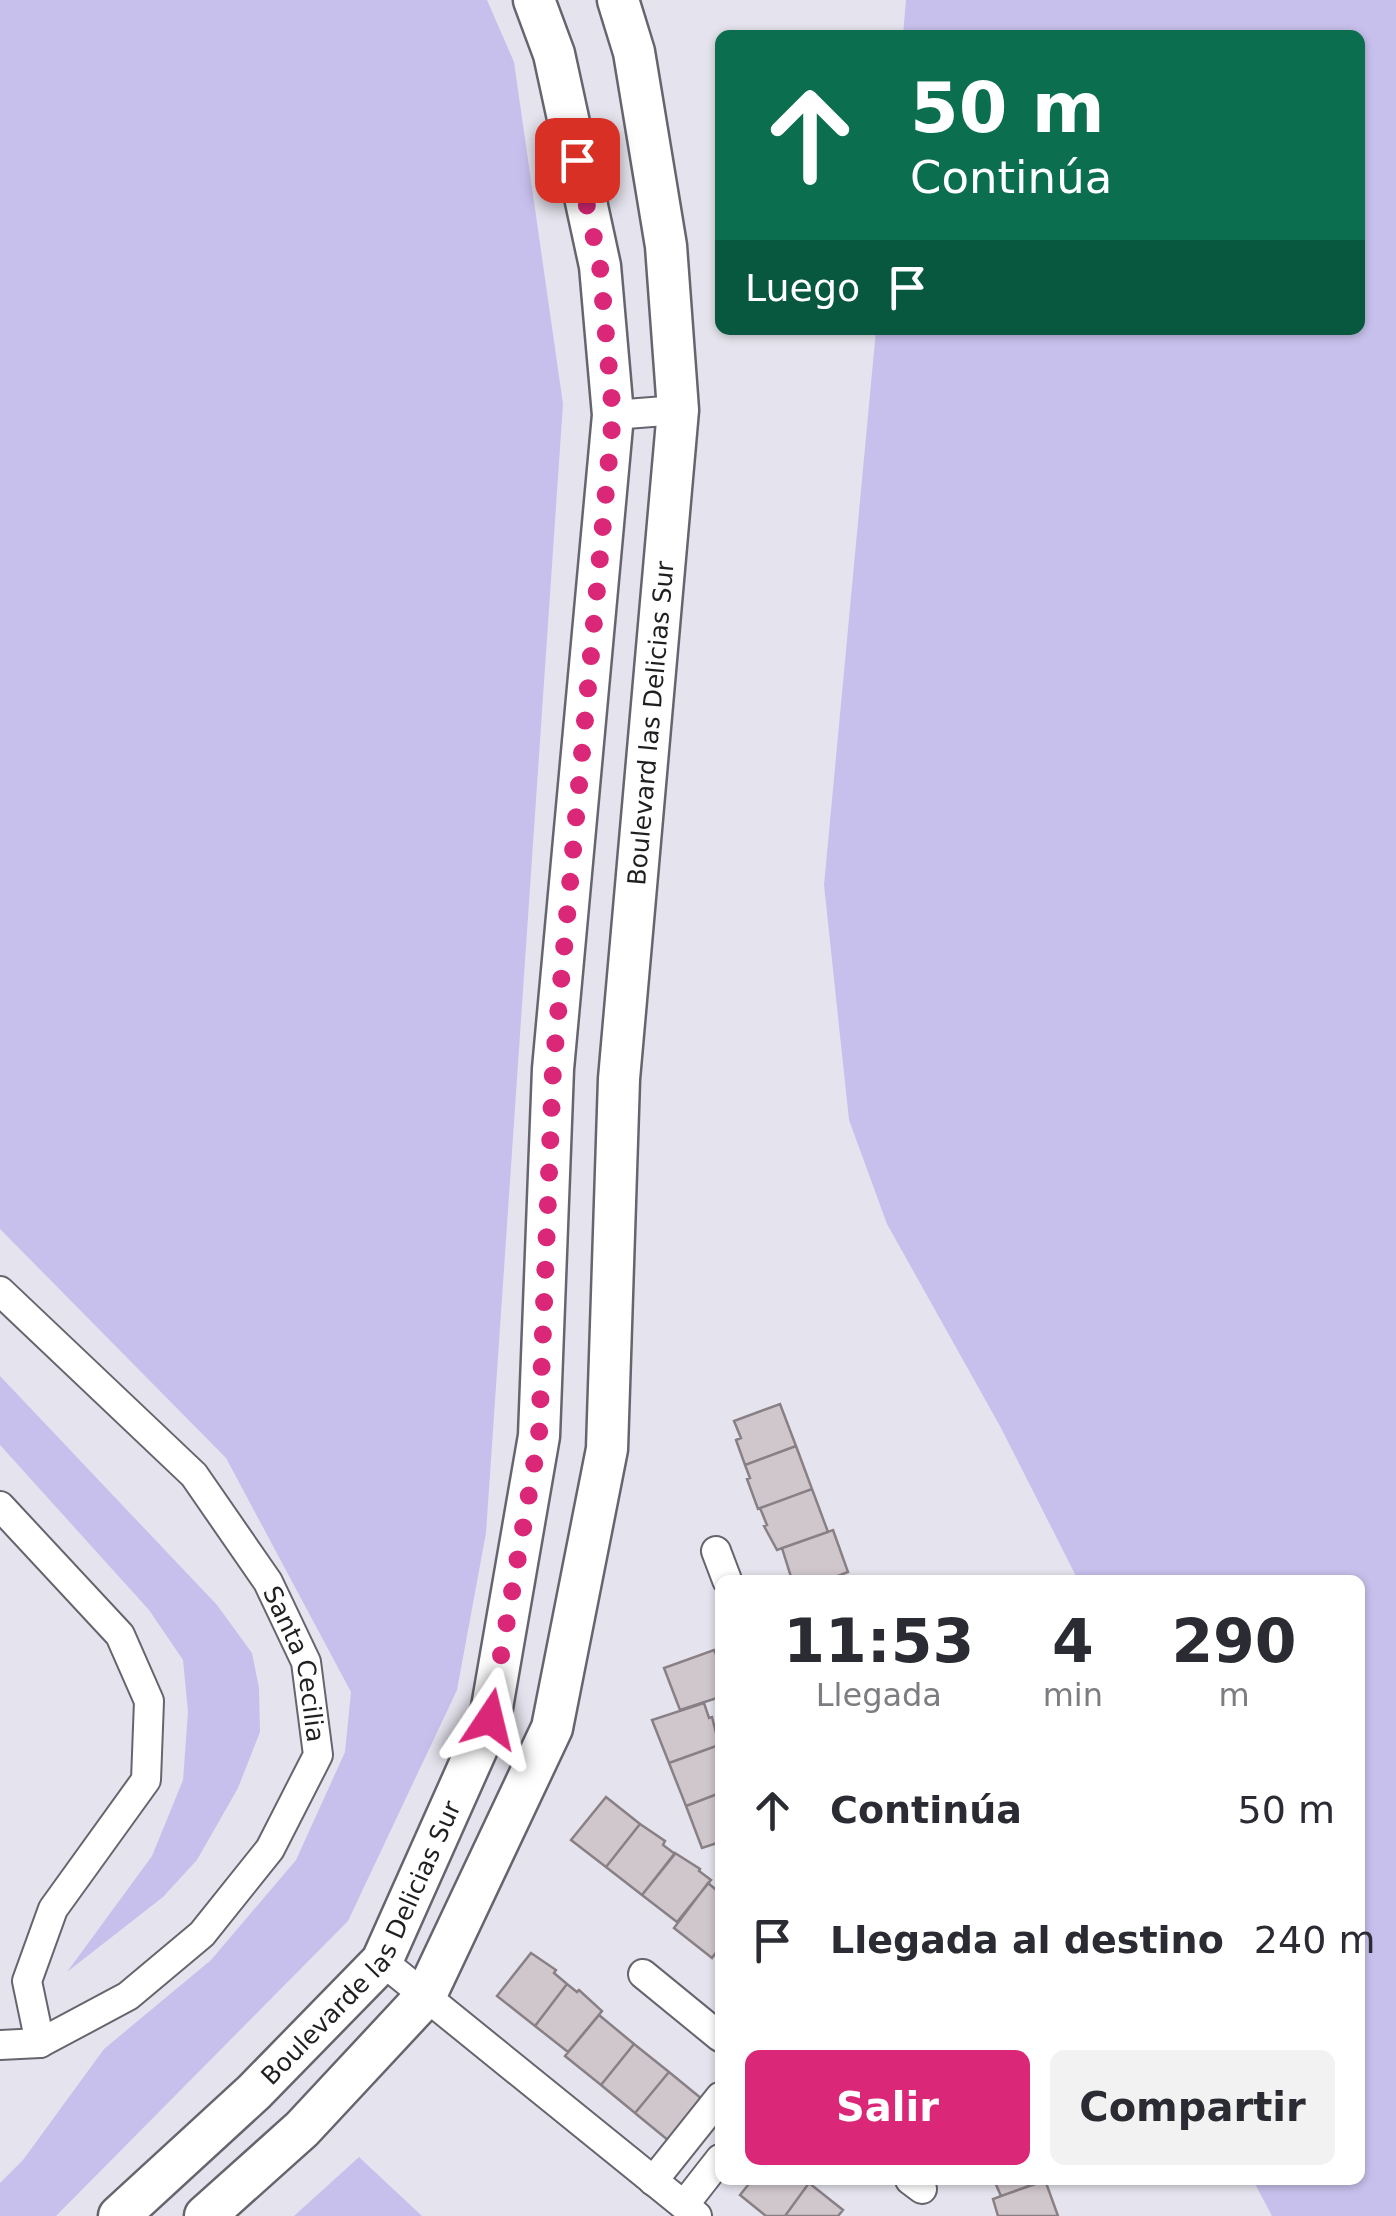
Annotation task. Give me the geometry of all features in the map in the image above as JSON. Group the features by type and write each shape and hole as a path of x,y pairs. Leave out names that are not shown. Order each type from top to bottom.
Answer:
{"main road":[{"path":"534,0 554,54 600,266 613,415"},
{"name":"Boulevard las Delicias Sur","path":"425,1997 552,1728 607,1450 618,1079 678,410 666,246 634,52 618,0"},
{"name":"Boulevarde las Delicias Sur","path":"119,2216 254,2092 382,1960 490,1719 539,1436 553,1069 613,415"},
{"path":"205,2216 302,2129 425,1997"}],"street":[{"path":"613,415 678,410"},
{"name":"Santa Cecilia","path":"0,1292 194,1476 258,1567 306,1662 318,1754 270,1849 202,1934 128,1996 40,2043 0,2045"},
{"path":"0,1506 120,1635 149,1701 146,1780 53,1909 27,1981 40,2043"},
{"path":"716,1551 725,1575"},
{"path":"382,1960 691,2211 715,2169"},
{"path":"643,1974 715,2033"},
{"path":"653,2180 715,2103"}],"shaded area":[{"path":"0,0 487,0 514,62 563,404 486,1533 457,1690 348,1921 56,2216 0,2216 0,2183 23,2160 104,2049 211,1960 296,1860 345,1752 351,1692 226,1458 0,1229"},
{"path":"906,0 1396,0 1396,2216 1272,2216 1256,2185 1365,2185 1365,1575 1075,1575 1001,1428 887,1224 849,1120 824,885 876,335 1365,335 1365,30 903,30"},
{"path":"0,1376 217,1605 252,1653 259,1688 260,1732 238,1788 197,1860 163,1897 67,1972 152,1856 183,1780 188,1712 183,1660 149,1610 0,1445"},
{"path":"359,2157 422,2216 294,2216"}],"building":[{"path":"780,1404 796,1446 745,1465 734,1421"},
{"path":"796,1446 812,1489 758,1509 745,1465"},
{"path":"812,1489 828,1532 777,1550 764,1526 767,1525 760,1508"},
{"path":"833,1530 848,1572 790,1575 782,1548"},
{"path":"714,1650 715,1699 680,1710 664,1668"},
{"path":"704,1703 709,1718 712,1717 715,1746 669,1763 652,1720"},
{"path":"715,1746 715,1795 686,1806 669,1763"},
{"path":"715,1795 715,1844 702,1848 686,1806"},
{"path":"606,1797 640,1824 606,1867 571,1840"},
{"path":"640,1824 665,1841 663,1845 675,1854 642,1895 606,1867"},
{"path":"675,1853 711,1880 677,1922 642,1895"},
{"path":"708,1883 715,1889 712,1958 674,1928"},
{"path":"531,1953 556,1970 554,1973 567,1984 535,2026 497,1996"},
{"path":"567,1984 602,2011 568,2052 535,2026"},
{"path":"599,2015 634,2044 601,2085 565,2056"},
{"path":"634,2044 669,2072 635,2113 601,2085"},
{"path":"669,2072 702,2099 669,2141 635,2113"},
{"path":"748,2185 808,2185 785,2216 766,2216 740,2195"},
{"path":"808,2185 843,2210 838,2216 785,2216"},
{"path":"996,2185 1033,2185 1001,2196"},
{"path":"1031,2185 1047,2185 1058,2216 998,2216 993,2199"}],"route":[{"path":"490,1719 539,1436 553,1069 613,415 600,266 577,160"}]}
